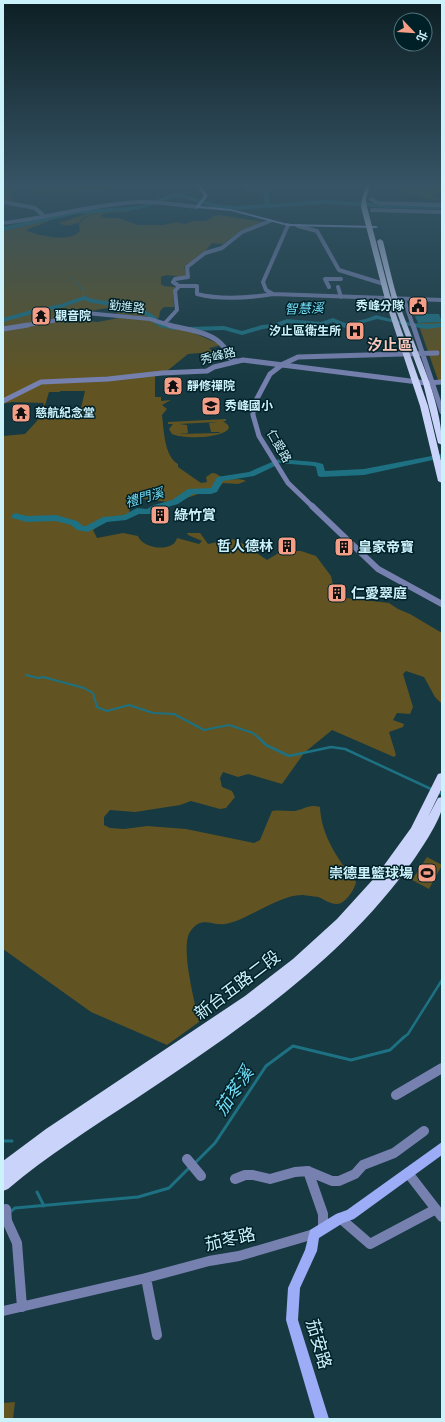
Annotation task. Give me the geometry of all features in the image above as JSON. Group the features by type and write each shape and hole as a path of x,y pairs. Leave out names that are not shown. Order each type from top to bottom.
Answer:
{"main road":[{"path":"378,251 384,284 393,316 410,353 429,383 442,443"},
{"path":"381,251 401,317 409,328 410,353 415,381 424,407 442,482"},
{"name":"新台五路二段","path":"3,1170 49,1135 206,1031 278,978 348,915 396,860 427,810 442,777"},
{"name":"新台五路二段","path":"3,1184 60,1141 230,1027 282,988 340,938 376,901 401,870 419,844 442,801"}],"street":[{"path":"211,251 205,253 186,268 189,275 188,277 175,279 173,282 179,286 198,286 197,294 207,296 256,297 273,294 442,300"},
{"path":"273,294 266,290 263,282 276,251"},
{"path":"328,251 339,270 384,284"},
{"path":"329,287 325,279 341,280 341,297"},
{"path":"165,324 177,310 175,291 179,286"},
{"path":"404,299 410,318 409,328 422,352 429,383 442,412"},
{"name":"勤進路","path":"3,329 58,320 86,313 150,319 185,330 205,333 224,346 230,358 237,361"},
{"name":"仁愛路","path":"437,353 422,352 303,356 283,364 270,374 253,406 253,415 259,436 288,483 378,569 442,604"},
{"name":"秀峰路","path":"3,401 12,398 31,386 41,382 108,379 162,373 207,371 237,361 252,360 429,383 442,382"},
{"path":"396,1095 442,1068"},
{"path":"235,1179 245,1175 253,1175 270,1179 295,1172 308,1171 332,1181 339,1181 355,1174 363,1165 394,1153 424,1131"},
{"name":"茄苳路","path":"3,1311 146,1278 209,1261 239,1256 318,1231 340,1218 350,1215 442,1148"},
{"path":"187,1159 201,1176"},
{"path":"308,1171 323,1214 318,1231"},
{"path":"340,1218 370,1244 439,1213 408,1173"},
{"path":"6,1209 8,1221 17,1243 22,1307"},
{"name":"茄安路","path":"318,1231 311,1252 294,1288 292,1320 322,1419"},
{"path":"146,1278 157,1335"}],"shaded area":[{"path":"3,251 204,251 184,267 187,276 180,277 167,275 161,277 161,284 164,286 175,287 173,292 174,307 164,307 160,311 159,318 118,314 111,308 86,312 62,321 65,323 83,320 97,322 119,318 148,320 165,326 192,332 221,345 209,348 218,357 213,358 199,353 188,354 167,371 155,375 155,397 161,397 161,401 171,400 162,405 167,409 162,415 164,435 167,449 173,460 178,464 178,467 201,483 207,482 206,477 212,473 226,479 246,481 238,484 223,483 216,491 168,502 136,498 131,505 129,518 105,521 93,530 97,538 123,533 138,536 145,544 158,548 170,546 175,543 177,538 199,544 202,541 188,535 187,533 200,533 208,544 232,539 240,542 267,560 282,551 301,551 316,556 331,576 334,589 329,596 389,603 442,633 442,704 435,697 424,677 406,671 403,674 413,707 410,714 397,713 393,720 404,724 403,727 389,732 396,755 394,757 332,730 304,753 282,784 248,774 238,777 223,772 220,778 222,787 232,791 235,797 226,808 220,809 191,801 180,805 135,812 110,810 104,817 104,825 110,828 124,829 147,826 186,829 254,843 260,840 272,811 296,811 312,806 320,807 321,817 327,837 337,856 356,882 348,897 343,902 338,904 318,897 303,895 294,896 274,903 234,922 220,924 206,922 198,924 194,927 187,939 187,962 199,1022 167,1045 91,1012 3,949 3,436 25,434 37,421 44,403 12,402 3,404","holes":["85,391 80,412 43,412 49,392"]},
{"path":"442,322 442,380 438,380 418,323"},
{"path":"226,419 226,421 223,421 229,428 225,432 211,436 184,437 172,434 169,429 173,424 168,424 168,422","holes":["217,422 209,423 211,432 220,432 178,434 188,433 187,425 179,424"]},
{"name":"崇德里籃球場","path":"427,857 442,865 429,889 412,880"},
{"path":"15,1402 13,1419 3,1419 3,1403"}],"water":[{"path":"414,314 439,314 442,322 418,323"}],"waterway":[{"path":"72,279 83,289 84,298"},
{"name":"智慧溪","path":"3,320 35,311 62,306 84,298 92,301 117,304 116,309 122,311 139,311 155,318"},
{"name":"智慧溪","path":"188,329 224,328 242,333 262,327 274,326 287,321 322,324 333,320 345,326 353,323 368,321 376,317 389,321 425,327 442,325"},
{"name":"智慧溪","path":"156,322 162,326 175,328"},
{"name":"禮門溪","path":"279,461 315,464 320,466 321,474 364,472 442,456"},
{"name":"禮門溪","path":"15,516 27,519 56,518 74,523 80,528 88,529 106,519 130,516 137,511 148,512 157,507 175,502 191,491 214,490 220,479 251,474 272,464"},
{"path":"26,675 38,678 43,677 84,688 93,693 97,707 107,711 129,705 153,713 174,714 204,730 229,725 253,733 260,739"},
{"path":"260,739 266,745 289,756 331,747 345,749 431,789"},
{"path":"437,792 442,794"},
{"name":"茄苳溪","path":"403,1038 408,1034 442,980"},
{"name":"茄苳溪","path":"195,1163 215,1143 266,1066 293,1046 351,1060 390,1050 404,1037"},
{"name":"茄苳溪","path":"3,1141 12,1141"},
{"name":"茄苳溪","path":"44,1205 138,1197 169,1188 190,1167"},
{"name":"茄苳溪","path":"37,1192 44,1205"},
{"path":"10,1212 15,1208 44,1205"}],"place":[{"name":"秀峰分隊","path":"418,306"},
{"name":"觀音院","path":"41,316"},
{"name":"汐止區衛生所","path":"355,331"},
{"name":"靜修禪院","path":"173,386"},
{"name":"秀峰國小","path":"211,406"},
{"name":"慈航紀念堂","path":"21,413"},
{"name":"綠竹賞","path":"160,515"},
{"name":"哲人德林","path":"287,546"},
{"name":"皇家帝寶","path":"344,547"},
{"name":"仁愛翠庭","path":"337,593"},
{"name":"崇德里籃球場","path":"427,873"}],"district":[{"name":"汐止區","path":"390,345"}]}
